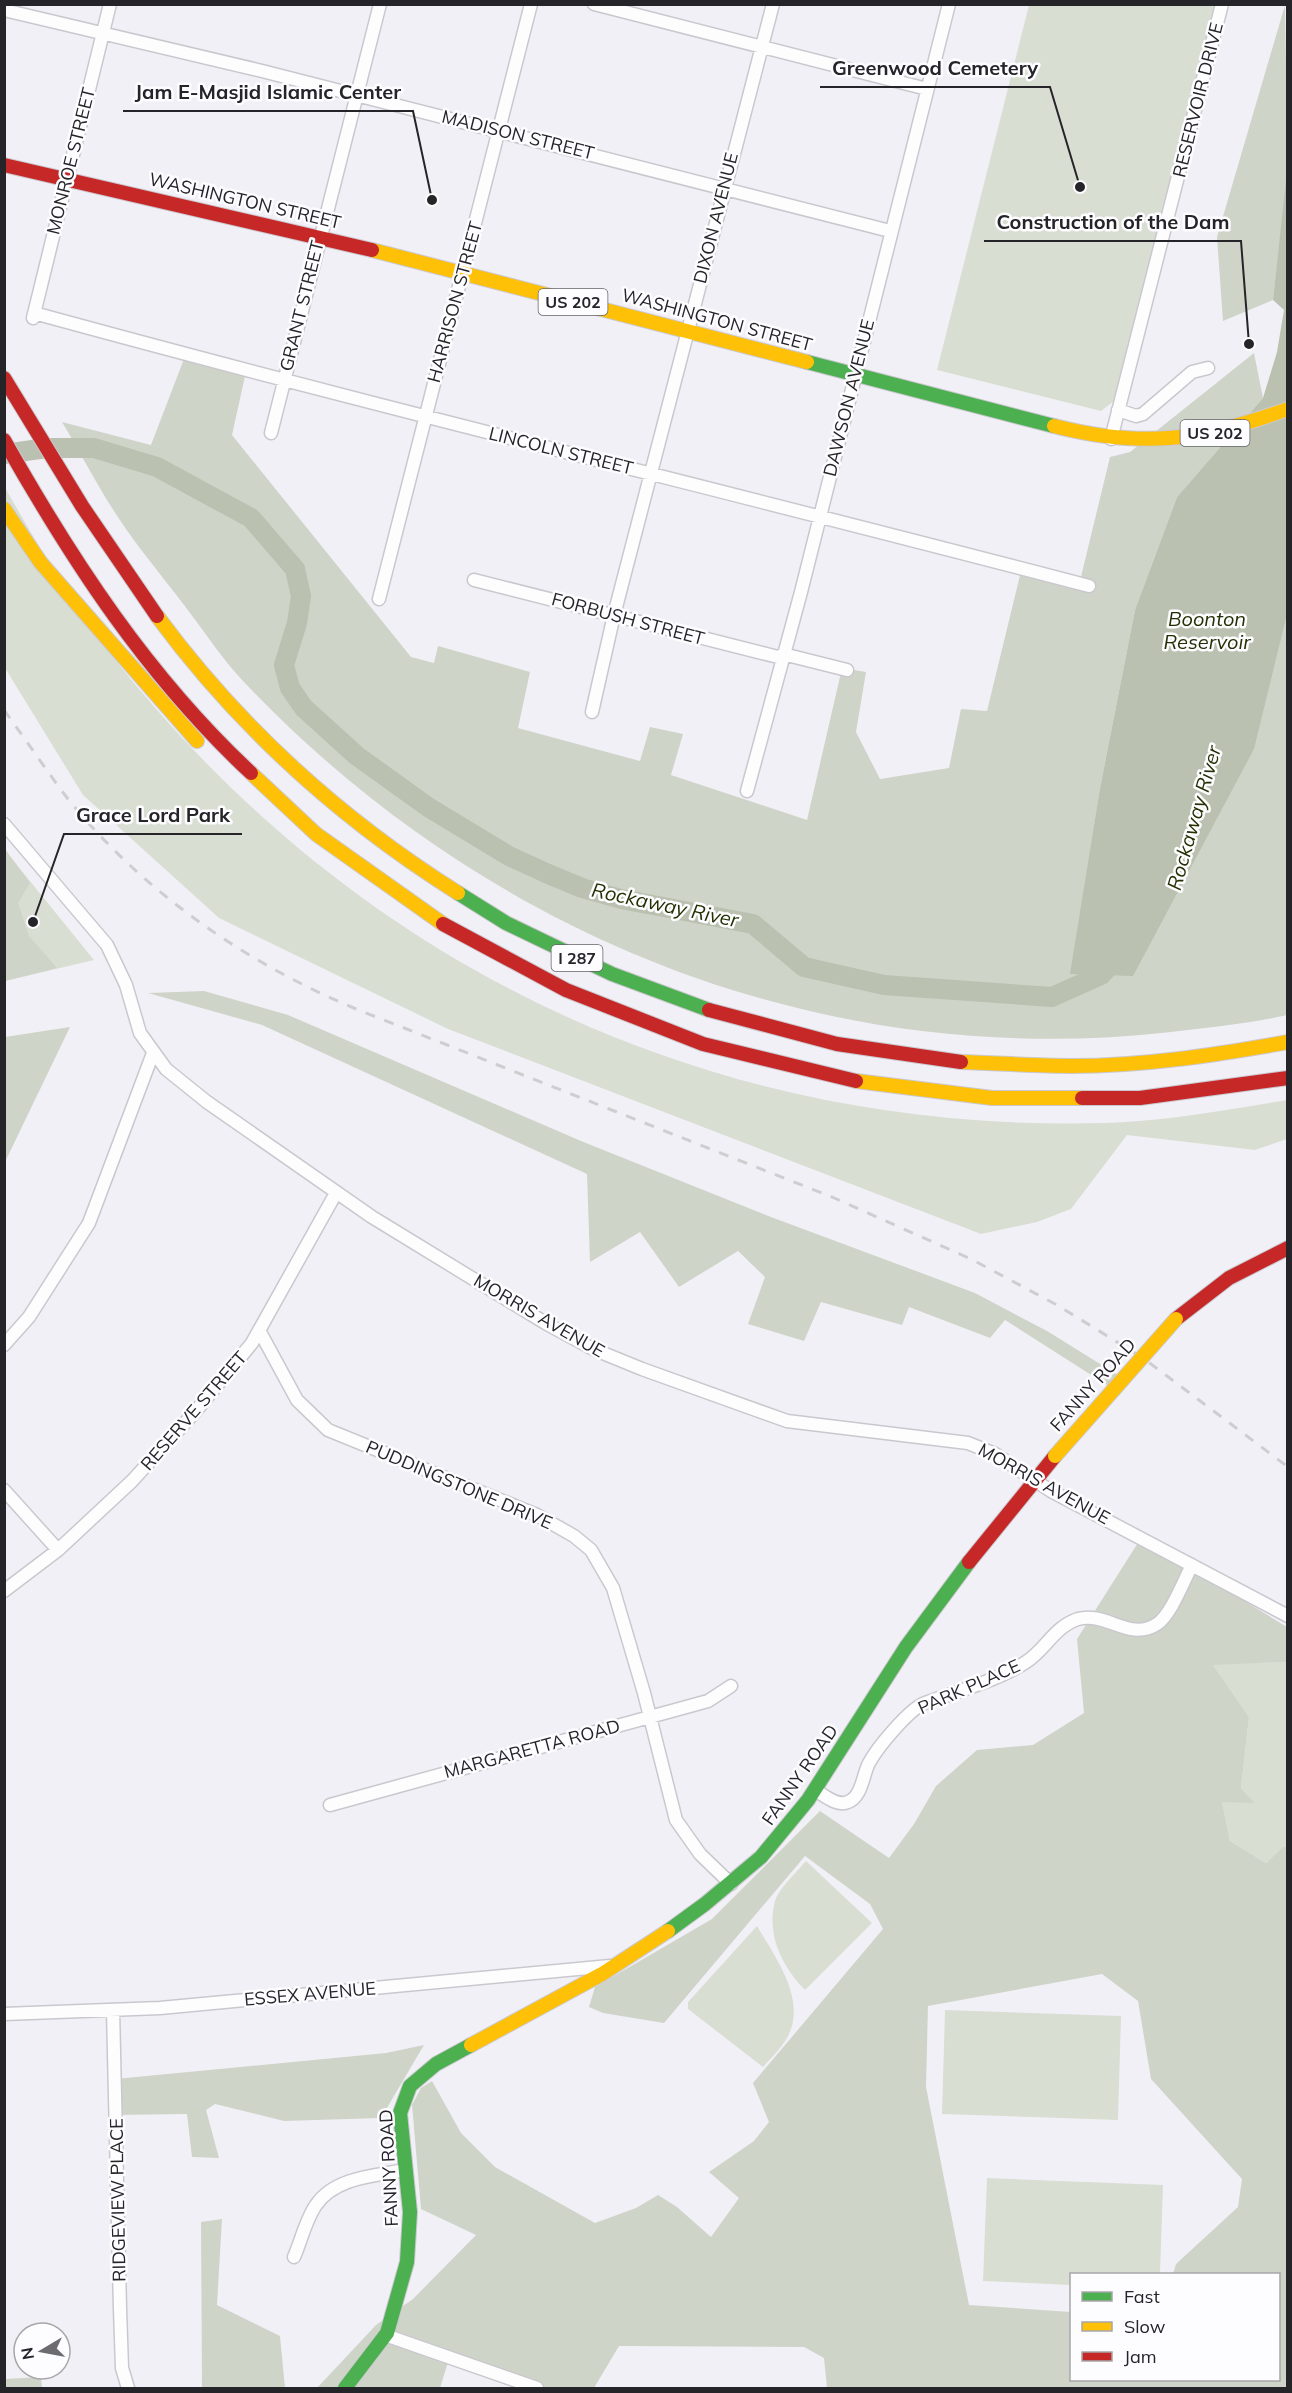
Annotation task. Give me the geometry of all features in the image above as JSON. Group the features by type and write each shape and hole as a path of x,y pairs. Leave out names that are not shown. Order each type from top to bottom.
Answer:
{"main road":[{"name":"WASHINGTON STREET","path":"4,165 319,237 1111,439 1174,440 1209,435 1242,427 1287,409"},
{"name":"I 287","path":"4,378 111,553 156,617 231,707 287,762 346,814 440,882 508,923 577,958 649,989 722,1015 807,1038 912,1057 990,1064 1108,1065 1185,1059 1287,1042"},
{"name":"I 287","path":"4,440 60,538 104,605 153,669 220,745 270,794 332,847 421,911 491,954 590,1002 683,1039 780,1067 879,1087 949,1096 1069,1101 1189,1094 1287,1078"},
{"path":"4,509 40,563 142,681 210,754"},
{"path":"262,803 355,878 399,905 491,954"},
{"name":"FANNY ROAD","path":"345,2388 385,2335 399,2295 410,2236 400,2113 406,2092 415,2080 436,2064 645,1947 731,1884 786,1830 815,1790 906,1647 993,1530 1034,1480 1176,1319 1216,1283 1246,1265 1287,1248"}],"street":[{"name":"MONROE STREET","path":"34,316 110,4"},
{"name":"GRANT STREET","path":"271,433 380,4"},
{"name":"HARRISON STREET","path":"379,599 531,4"},
{"path":"594,4 927,89"},
{"name":"DIXON AVENUE","path":"592,712 614,615 772,4"},
{"name":"DAWSON AVENUE","path":"747,791 949,4"},
{"name":"RESERVOIR DRIVE","path":"1111,439 1222,4"},
{"name":"MADISON STREET","path":"4,10 356,94 890,231"},
{"name":"LINCOLN STREET","path":"34,316 1089,586"},
{"path":"1118,410 1136,416 1143,414 1192,372 1208,368"},
{"name":"FORBUSH STREET","path":"474,579 847,670"},
{"name":"MORRIS AVENUE","path":"4,824 107,945 126,985 140,1033 153,1053 177,1079 336,1193 547,1324 593,1349 787,1421 937,1439 982,1447 1034,1480 1287,1616"},
{"path":"4,1345 29,1317 89,1223 153,1053"},
{"name":"RESERVE STREET","path":"4,1591 58,1550 132,1481 195,1412 252,1343 336,1193"},
{"name":"PUDDINGSTONE DRIVE","path":"260,1330 297,1400 328,1430 537,1515 574,1536 591,1551 613,1588 650,1716 676,1820 700,1854 731,1884"},
{"path":"4,1490 58,1550"},
{"name":"PARK PLACE","path":"815,1790 834,1801 844,1803 851,1801 859,1790 873,1755 915,1709 1023,1664 1063,1625 1083,1618 1132,1630 1143,1630 1157,1624 1166,1614 1192,1565"},
{"name":"MARGARETTA ROAD","path":"330,1805 708,1701 731,1686"},
{"name":"ESSEX AVENUE","path":"4,2014 113,2010 614,1966"},
{"name":"RIDGEVIEW PLACE","path":"113,2010 120,2320 122,2368 128,2388"},
{"path":"294,2258 316,2205 333,2189 352,2180 405,2170"},
{"path":"385,2335 537,2388"}],"shaded area":[{"path":"1029,5 1221,5 1126,392 1101,411 937,370"},
{"path":"1285,5 1288,171 1273,300 1223,321 1217,237"},
{"path":"187,351 247,367 232,435 411,657 434,663 438,646 530,672 518,728 640,761 650,727 683,734 671,775 807,820 842,668 866,672 856,732 880,779 949,768 961,709 987,711 1022,567 1080,581 1110,457 1130,452 1254,353 1263,398 1177,497 1135,610 1100,788 1071,974 1287,614 1287,1015 1171,1032 1040,1039 912,1030 787,1005 666,967 550,914 440,849 337,771 243,681 126,529 62,422 151,445"},
{"path":"4,486 52,569 92,629 203,759 309,857 424,940 547,1008 678,1061 815,1098 958,1119 1105,1123 1174,1117 1287,1100 1287,1139 1255,1150 1127,1135 1071,1209 1037,1222 981,1234 448,1029 219,918 83,795 5,668"},
{"path":"4,849 94,960 5,981"},
{"path":"5,849 30,883 18,903 29,936 57,968 5,981"},
{"path":"204,991 288,1015 581,1141 771,1217 975,1293 1047,1331 1118,1375 1110,1387 1005,1320 990,1338 909,1307 902,1325 821,1302 804,1341 748,1324 765,1277 738,1251 679,1287 640,1232 590,1262 587,1174 262,1025 148,993"},
{"path":"70,1027 5,1162 5,1037"},
{"path":"1141,1538 1287,1627 1287,1662 1213,1665 1249,1717 1241,1788 1255,1803 1222,1802 1230,1841 1266,1863 1284,1846 1287,1847 1287,2388 827,2388 824,2358 804,2347 619,2346 594,2388 539,2388 449,2359 440,2388 317,2388 376,2325 413,2299 476,2235 421,2209 412,2105 421,2088 432,2081 461,2133 495,2167 595,2223 636,2208 658,2195 677,2207 711,2237 739,2198 709,2172 754,2141 769,2122 753,2083 883,1929 870,1904 805,1856 664,2023 603,2013 589,2007 595,1987 712,1919 820,1811 889,1858 914,1824 936,1786 977,1750 1033,1745 1084,1713 1077,1639","holes":["1102,1974 1138,2001 1151,2079 1242,2179 1238,2207 1176,2264 1173,2273 1280,2273 1280,2381 1070,2381 1070,2312 969,2305 926,2087 928,2006"]},
{"path":"1287,1662 1287,1847 1284,1846 1266,1863 1230,1841 1222,1802 1254,1802 1241,1788 1249,1717 1212,1664"},
{"path":"806,1861 872,1923 805,1990 789,1971 778,1949 774,1938 773,1913 777,1896"},
{"path":"757,1926 785,1975 793,2002 794,2016 786,2040 763,2067 688,2009 688,2002"},
{"path":"945,2010 1121,2016 1118,2120 942,2114"},
{"path":"424,2045 381,2118 284,2121 215,2104 206,2110 219,2158 192,2157 187,2114 115,2115 115,2079 386,2053"},
{"path":"987,2178 1163,2185 1160,2273 1070,2273 1070,2285 983,2281"},
{"path":"222,2219 217,2305 280,2336 285,2388 202,2388 201,2222"},
{"path":"5,2379 41,2381 42,2388 5,2388"}],"water":[{"name":"Boonton Reservoir","path":"1287,171 1287,614 1254,749 1133,976 1070,974 1100,788 1135,610 1177,497 1263,398 1277,352 1284,310 1273,300"}],"waterway":[{"name":"Rockaway River","path":"4,454 47,448 94,448 157,467 251,518 295,569 301,596 297,623 284,665 290,688 304,708 357,756 428,807 509,856 546,873 582,888 621,899 753,924 804,967 884,985 1052,997 1101,975 1119,955"}],"railway":[{"path":"4,710 68,799 129,865 199,922 275,970 356,1009 832,1197 971,1259 1057,1305 1143,1358 1288,1467"}],"traffic: fast":[{"path":"807,362 1054,426"},
{"path":"458,893 506,923 612,974 709,1010"},
{"path":"668,1931 705,1904 761,1857 808,1800 906,1647 969,1562"},
{"path":"345,2388 387,2333 407,2262 410,2212 400,2113 410,2086 436,2064 471,2045"}],"traffic: slow":[{"path":"372,250 807,362"},
{"path":"1054,426 1116,437 1172,438 1227,428 1288,409"},
{"path":"4,509 41,563 197,741"},
{"path":"157,616 222,696 295,769 374,835 458,893"},
{"path":"251,773 316,834 443,924"},
{"path":"961,1062 1098,1066 1153,1062 1288,1042"},
{"path":"856,1081 992,1098 1082,1098"},
{"path":"1055,1456 1176,1319"},
{"path":"471,2045 602,1974 668,1931"}],"traffic: jam":[{"path":"4,165 372,250"},
{"path":"4,378 82,506 157,616"},
{"path":"4,440 85,574 146,658 179,698 251,773"},
{"path":"443,924 566,990 703,1044 856,1081"},
{"path":"709,1010 837,1044 961,1062"},
{"path":"1082,1098 1140,1098 1288,1078"},
{"path":"1176,1319 1229,1278 1288,1248"},
{"path":"969,1562 1055,1456"}],"place":[{"name":"Greenwood Cemetery","path":"1080,187"},
{"name":"Jam E-Masjid Islamic Center","path":"432,200"},
{"name":"Construction of the Dam","path":"1249,344"},
{"name":"Grace Lord Park","path":"33,922"}]}
